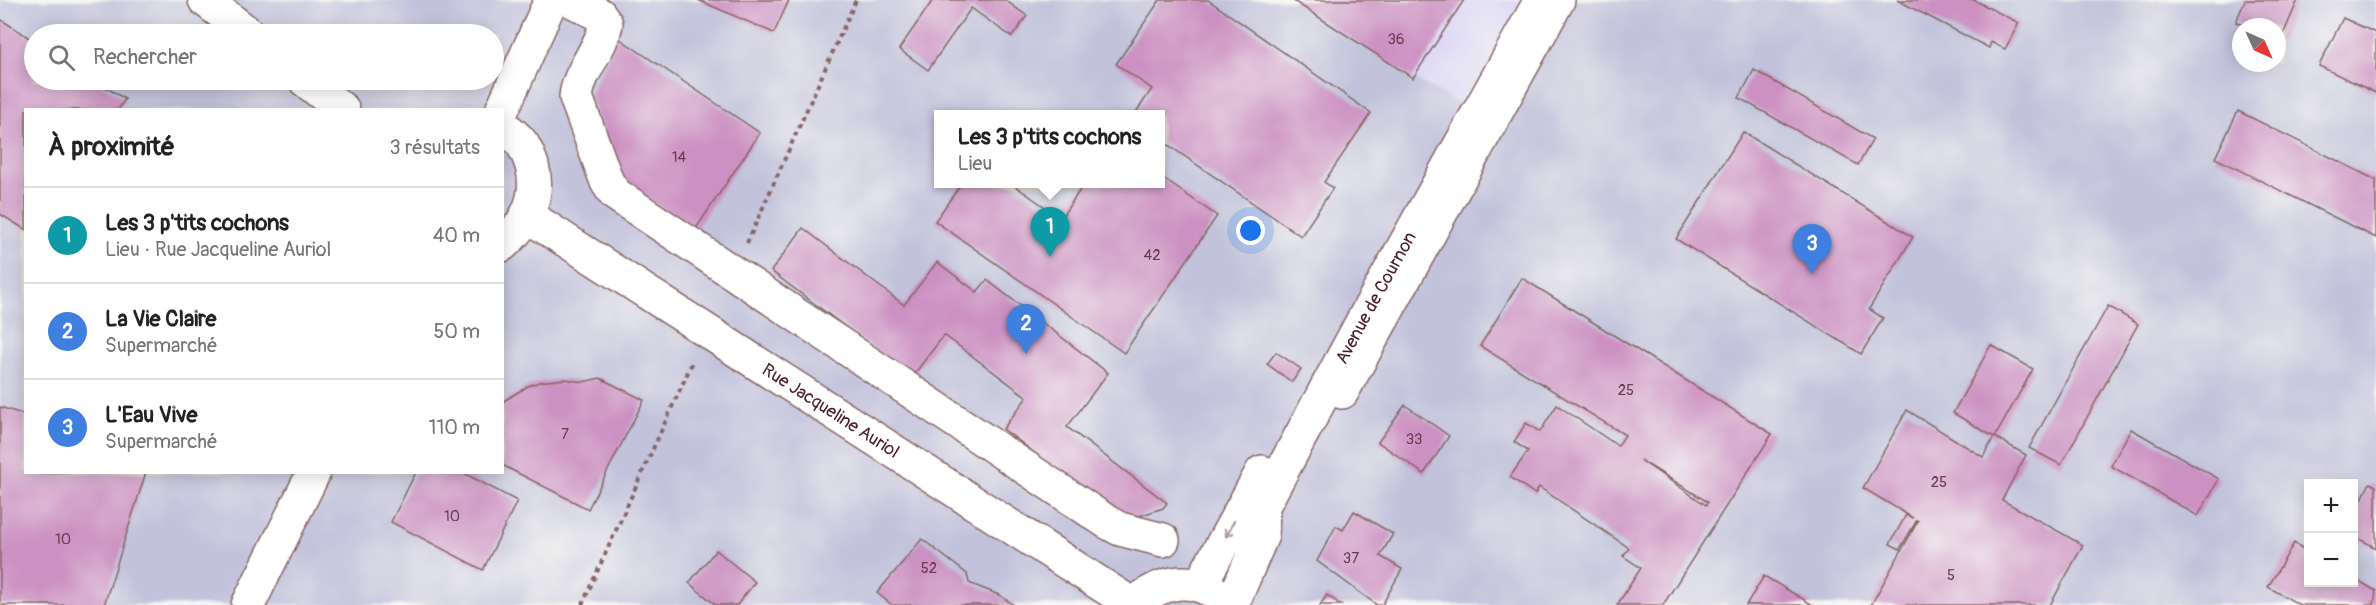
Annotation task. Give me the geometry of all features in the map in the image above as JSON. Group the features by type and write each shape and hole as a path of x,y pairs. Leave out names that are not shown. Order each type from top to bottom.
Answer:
{"main road":[{"path":"205,0 236,24"},
{"path":"503,108 551,0"},
{"path":"571,0 600,15 606,24 604,34 577,86 576,97 607,182 615,194 1107,522 1120,529 1163,540"},
{"name":"Avenue de Cournon","path":"1200,585 1522,0"},
{"name":"Avenue de Cournon","path":"1232,605 1262,535 1263,506 1373,302 1541,0"},
{"path":"1262,535 1422,251 1558,0"},
{"path":"318,90 340,108"},
{"path":"504,128 522,143 532,166 535,191 528,216 518,231 504,243"},
{"name":"Rue Jacqueline Auriol","path":"528,216 1133,605"},
{"path":"248,605 313,474"},
{"path":"1133,605 1151,590 1175,583 1200,585 1218,594 1232,605"}],"shaded area":[{"path":"0,0 1292,0 1413,78 1476,113 1539,0 2376,0 2376,605 0,605"},
{"path":"1292,0 1539,0 1476,113 1413,78"}],"building":[{"path":"698,0 789,0 774,33"},
{"path":"933,0 1005,0 1027,16 1012,37 971,8 928,70 899,49"},
{"path":"1160,0 1208,0 1371,113 1324,182 1333,188 1301,236 1165,143 1165,110 1137,110 1152,89 1116,64"},
{"path":"1292,0 1464,0 1413,78"},
{"path":"1897,0 1974,0 2019,23 2005,49 1991,42 1989,48"},
{"path":"2245,0 2298,0 2286,28 2286,18 2238,18"},
{"path":"2343,18 2376,33 2376,93 2319,66"},
{"path":"0,19 24,35 24,90 110,90 125,99 119,108 24,108 24,229 0,214"},
{"path":"617,37 760,133 695,230 624,182 590,96"},
{"path":"1754,70 1873,139 1858,165 1739,98"},
{"path":"2238,111 2376,180 2376,238 2215,158"},
{"path":"1743,132 1913,237 1869,309 1883,318 1861,354 1676,239"},
{"path":"1165,180 1217,216 1124,353 935,221 958,188 1018,188 1061,218 1081,188 1165,188"},
{"path":"803,228 904,305 937,262 977,292 987,280 1108,373 1067,427 1167,503 1163,508 1124,521 1003,429 1027,397 944,335 912,377 771,271"},
{"path":"1522,278 1772,434 1663,605 1617,605 1641,568 1623,556 1629,548 1539,487 1535,494 1510,477 1528,451 1514,442 1526,423 1540,432 1557,405 1618,446 1625,435 1480,346","holes":["1640,460 1708,502 1706,505"]},
{"path":"2108,306 2138,324 2061,465 2029,448"},
{"path":"1991,345 2033,369 1995,437 2026,455 2002,500 2083,545 2050,605 1871,605 1918,521 1900,549 1890,544 1906,515 1913,518 1863,488 1907,410 1983,457 1994,437 1953,413"},
{"path":"1276,352 1301,369 1292,382 1267,364"},
{"path":"600,378 644,400 588,509 504,466 504,401 539,382 565,379 583,382"},
{"path":"1405,405 1449,436 1424,474 1378,442"},
{"path":"0,407 24,414 24,474 145,474 104,605 0,605"},
{"path":"2131,429 2219,479 2198,516 2111,466"},
{"path":"415,474 466,474 517,501 483,570 391,522"},
{"path":"2370,483 2376,486 2376,548 2358,538 2358,506"},
{"path":"1354,511 1393,534 1380,556 1402,569 1382,605 1377,605 1317,561 1336,526 1343,530"},
{"path":"922,539 967,574 969,583 999,595 1014,605 892,605 877,593"},
{"path":"2294,543 2304,549 2304,587 2358,587 2358,580 2376,591 2374,605 2300,605 2268,587"},
{"path":"716,550 755,582 737,605 716,605 689,583"},
{"path":"1764,576 1813,605 1746,605"},
{"path":"1327,595 1341,605 1320,605"}],"place":[{"name":"Les 3 p'tits cochons","path":"1050,257"},
{"name":"L'Eau Vive","path":"1812,274"},
{"name":"La Vie Claire","path":"1026,354"}]}
